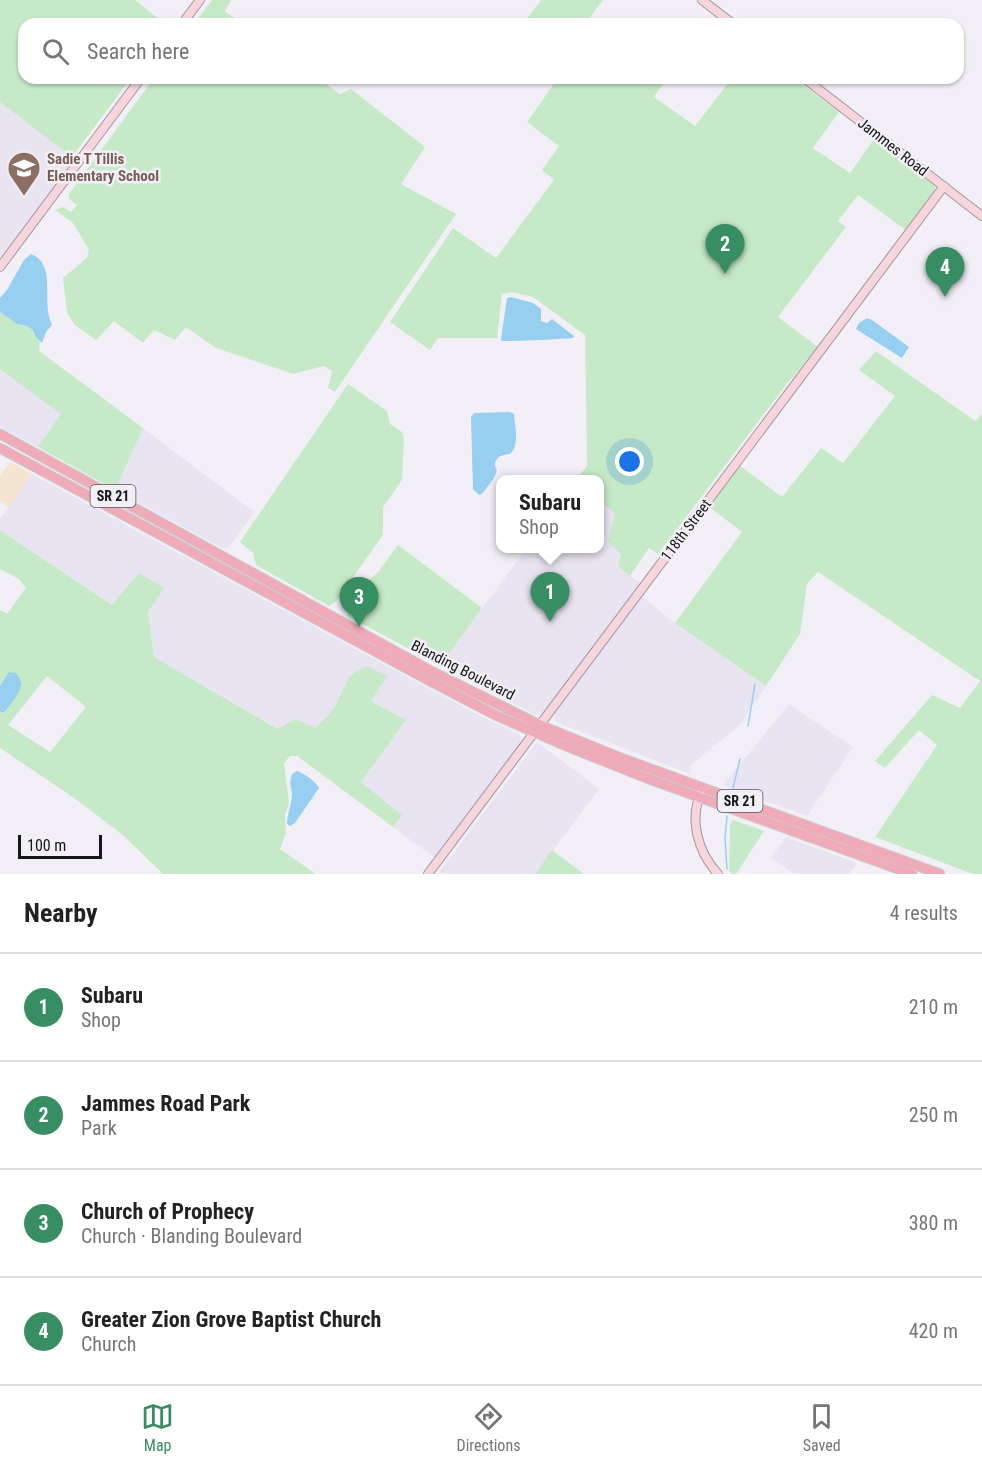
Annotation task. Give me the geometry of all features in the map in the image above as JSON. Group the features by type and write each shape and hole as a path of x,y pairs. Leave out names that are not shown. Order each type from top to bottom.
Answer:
{"main road":[{"name":"Blanding Boulevard","path":"0,434 537,729"},
{"path":"9,453 15,443"},
{"name":"Blanding Boulevard","path":"0,448 464,699 537,729 617,767 702,792 940,874"},
{"path":"114,510 120,500"},
{"path":"304,613 323,618 334,618"},
{"path":"325,625 335,624 354,629"},
{"name":"Blanding Boulevard","path":"702,792 912,874"}],"street":[{"path":"186,18 200,0"},
{"path":"702,0 725,18"},
{"path":"0,267 137,84"},
{"name":"Jammes Road","path":"812,84 982,216"},
{"name":"118th Street","path":"428,874 944,186"},
{"path":"702,792 696,805 697,832 705,857 718,874"}],"shaded area":[{"name":"Sadie T Tillis Elementary School","path":"0,102 76,160 0,258"},
{"path":"0,369 62,414 38,447 0,427"},
{"path":"143,428 254,512 227,548 222,548 115,490"},
{"path":"10,462 32,474 9,507 0,500 0,476"},
{"path":"32,474 478,715 519,734 522,739 519,747 436,858 393,827 402,815 361,782 406,720 371,701 387,676 344,685 335,708 316,728 279,729 154,657 148,612 164,588 112,605 0,530 0,519"},
{"path":"604,503 616,514 621,554 618,566 641,584 543,714 537,715 433,662 443,662 523,553 604,553"},
{"path":"641,596 675,623 766,686 739,726 692,764 690,774 556,722 554,717 556,709"},
{"path":"789,704 853,747 807,816 723,785"},
{"path":"537,742 599,789 535,874 443,874 439,872"},
{"path":"786,837 857,863 849,874 794,874 771,858"}],"green space":[{"path":"0,0 135,0 158,18 18,18 18,84 127,84 72,157 0,102"},
{"path":"212,0 231,0 225,11 234,18 198,18"},
{"path":"541,0 603,0 590,18 528,18"},
{"path":"150,84 326,84 340,94 351,89 425,147 401,184 456,214 335,392 328,388 332,371 324,366 293,374 216,348 186,327 175,340 154,330 143,343 114,321 96,340 75,325 67,313 63,278 87,258 89,250 73,223 55,210 63,207 71,212 77,205 69,199 69,194"},
{"path":"554,84 663,84 654,97 695,126 727,84 802,84 839,112 813,148 850,173 874,139 935,186 935,192 907,231 858,195 838,221 846,227 778,317 818,347 786,385 658,554 649,548 630,576 618,566 621,554 608,542 615,514 604,504 604,475 580,475 587,466 585,335 533,297 512,292 502,294 497,338 438,338 430,350 390,322 453,228 496,258 554,180 542,170 559,146 527,122"},
{"path":"0,312 17,324 27,325 40,342 39,351 143,428 115,490 38,447 61,414 0,369"},
{"path":"876,351 975,421 982,414 982,874 973,874 875,837 937,745 919,730 885,768 875,761 932,695 960,708 980,681 818,572 807,584 800,634 766,686 675,623 742,532 708,506 739,465 782,497 821,448 843,463 895,396 859,370"},
{"path":"348,384 387,411 390,424 402,432 404,439 402,480 383,507 383,535 337,600 329,606 256,565 253,553 240,542"},
{"path":"0,530 112,605 139,573 164,588 148,612 154,657 278,729 295,719 316,728 333,709 350,677 360,669 367,666 387,676 371,701 406,720 361,782 402,815 393,827 297,756 290,756 284,763 289,803 285,815 286,833 280,849 316,874 163,874 124,836 77,800 0,748 0,610 7,614 26,588 19,579 0,569","holes":["47,676 86,707 50,752 8,725"]},
{"path":"398,545 482,608 443,662 433,662 348,616 363,586 378,572"},
{"path":"733,820 764,831 736,874 729,871 730,824"},
{"path":"552,850 584,874 535,874"}],"water":[{"path":"31,254 43,265 47,281 49,318 52,325 46,332 42,343 33,330 17,324 0,312 0,298 24,260"},
{"path":"507,298 533,303 541,309 541,321 547,323 552,319 574,336 573,338 502,341"},
{"path":"867,318 909,347 902,358 856,329 859,323"},
{"path":"510,412 514,414 515,446 510,454 497,459 495,476 479,495 473,489 471,417 474,413"},
{"path":"9,672 16,673 21,686 15,699 3,713 0,711 0,686"},
{"path":"297,771 310,778 319,788 295,823 290,826 287,824 292,797 290,781 292,774"}],"waterway":[{"path":"748,726 755,684"},
{"path":"733,788 740,759"},
{"path":"727,816 725,838 727,869"}],"place":[{"name":"Sadie T Tillis Elementary School","path":"24,197"},
{"name":"Jammes Road Park","path":"725,274"},
{"name":"Greater Zion Grove Baptist Church","path":"945,297"},
{"name":"Subaru","path":"550,622"},
{"name":"Church of Prophecy","path":"359,627"}]}
